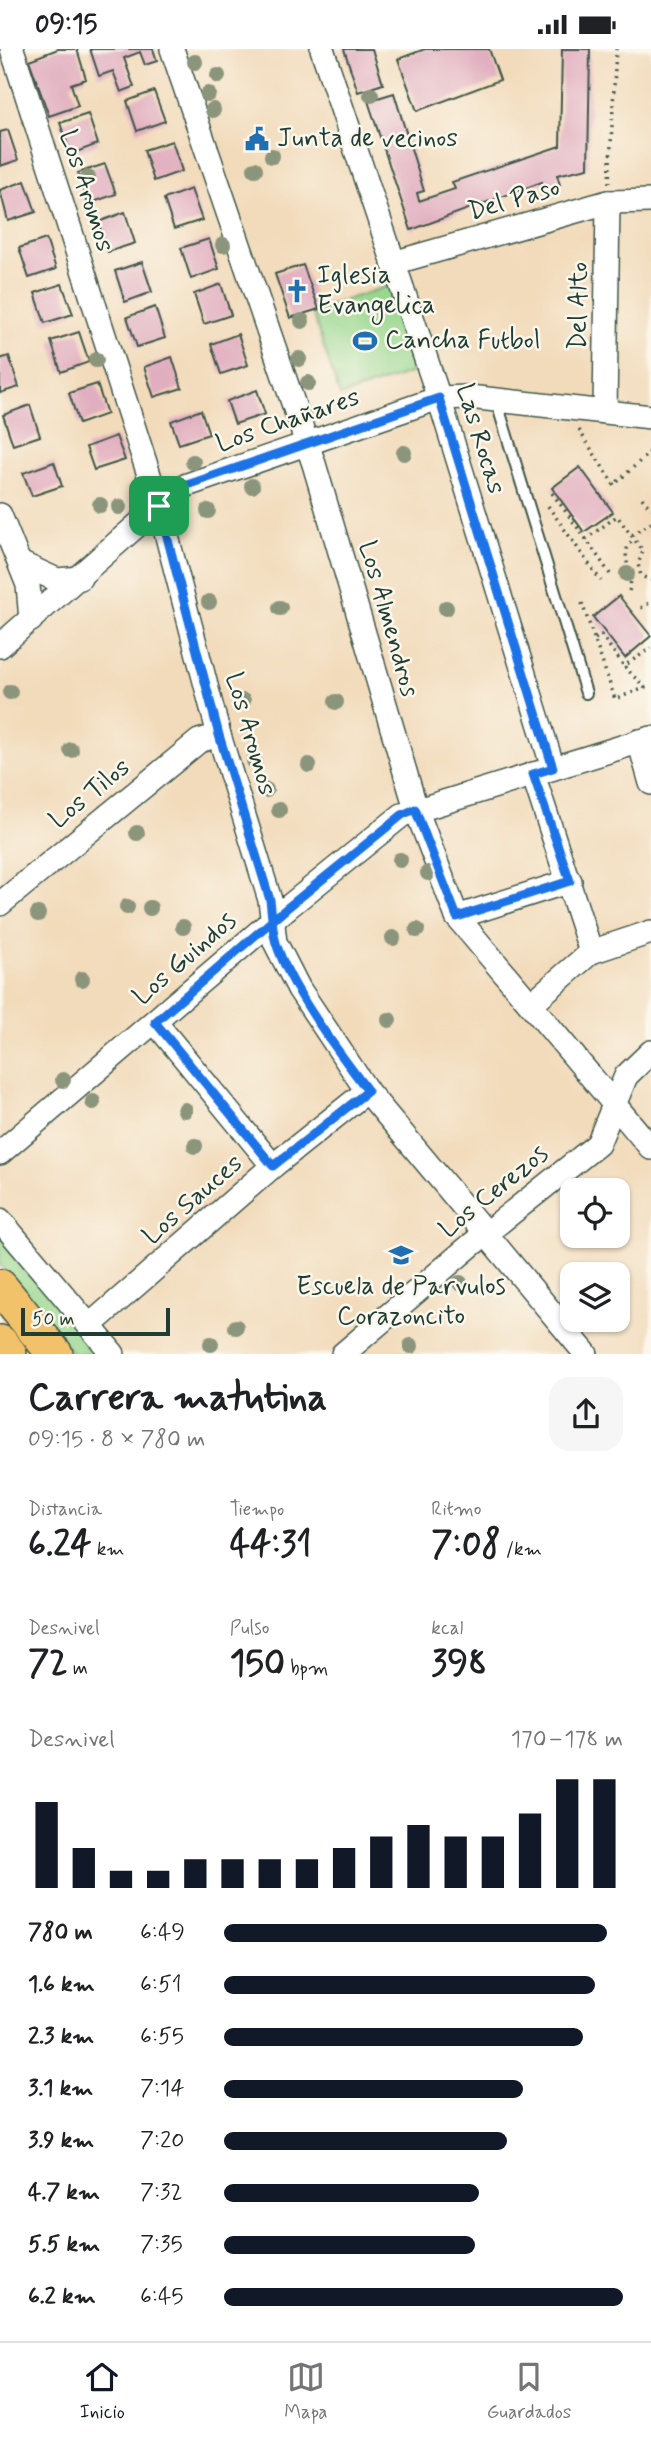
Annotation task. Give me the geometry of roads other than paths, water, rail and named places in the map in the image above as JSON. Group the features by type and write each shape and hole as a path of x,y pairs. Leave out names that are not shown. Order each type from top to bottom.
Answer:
{"main road":[{"path":"0,1287 55,1354"},
{"path":"0,1343 9,1354"}],"street":[{"name":"Los Aromos","path":"12,49 159,506 219,735 270,900 275,943 299,989 340,1054 586,1354"},
{"name":"Los Almendros","path":"172,49 307,444 415,809 457,917 651,1148"},
{"name":"Las Rocas","path":"322,49 439,398 543,771"},
{"name":"Del Paso","path":"393,263 608,202 651,201"},
{"name":"Del Alto","path":"605,411 608,202"},
{"name":"Los Chañares","path":"0,646 159,506 187,485 439,398 496,400 651,417"},
{"path":"0,515 28,585 31,620"},
{"path":"20,563 57,580 80,578"},
{"name":"Los Tilos","path":"0,904 199,741 219,735"},
{"name":"Los Guindos","path":"0,1153 273,920 402,815 645,739"},
{"path":"645,739 651,783"},
{"path":"543,771 591,952"},
{"path":"457,917 570,881"},
{"path":"531,1004 591,952 651,932"},
{"path":"155,1022 273,1166"},
{"name":"Los Cerezos","path":"343,1354 485,1234 598,1145 626,1076 651,1052"},
{"name":"Los Sauces","path":"89,1326 273,1166 368,1091"},
{"path":"0,1220 113,1354"}],"lane":[{"path":"496,400 586,693"}],"place":[{"name":"Junta de vecinos","path":"257,139"},
{"name":"Iglesia Evangelica","path":"297,291"},
{"name":"Cancha Futbol","path":"365,341"},
{"name":"Escuela de Parvulos Corazoncito","path":"401,1255"}]}
